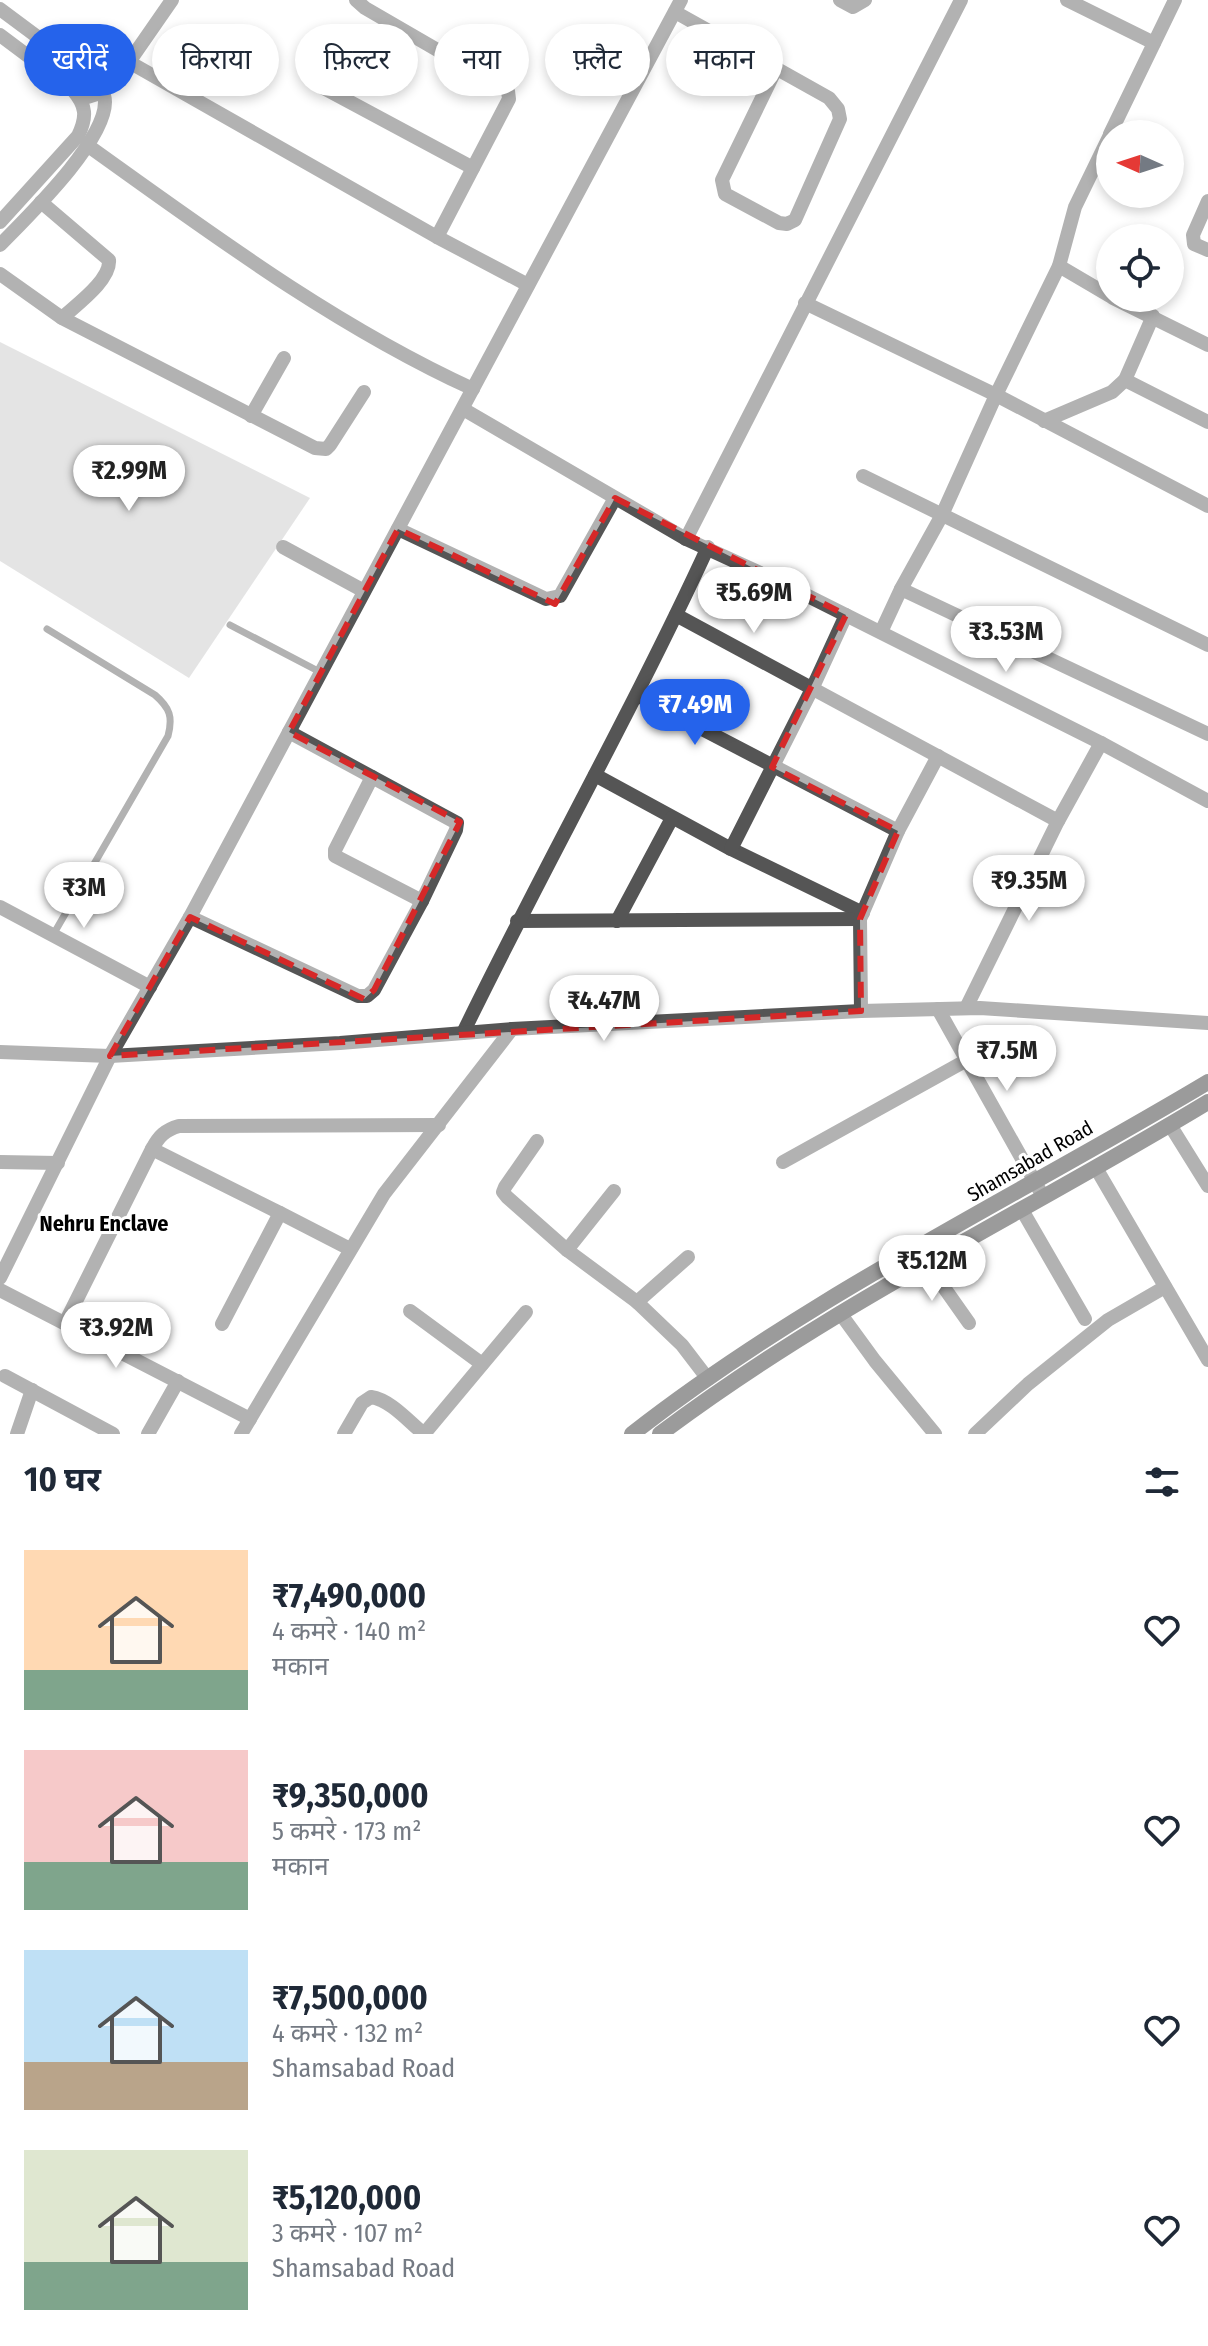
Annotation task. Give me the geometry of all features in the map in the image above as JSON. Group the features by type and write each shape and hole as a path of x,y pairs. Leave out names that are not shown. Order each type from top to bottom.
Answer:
{"main road":[{"name":"Shamsabad Road","path":"632,1434 708,1379 867,1278 1208,1082"},
{"name":"Shamsabad Road","path":"660,1434 718,1390 840,1313 1208,1102"}],"street":[{"path":"136,52 172,0"},
{"path":"356,0 508,91 509,99 437,237"},
{"path":"840,0 853,7 865,0"},
{"path":"686,539 961,0"},
{"path":"1067,0 1154,43"},
{"path":"1117,120 1175,0"},
{"path":"0,1278 110,1056 190,917 678,6 706,24"},
{"path":"0,9 24,27"},
{"path":"0,35 49,70 81,99 85,111 78,136 0,222"},
{"path":"136,66 437,237 528,285"},
{"path":"776,69 829,98 838,109 840,119 795,220 787,224 779,223 725,194 722,186 722,180 776,69"},
{"path":"81,99 90,96"},
{"path":"0,245 41,202 87,145 101,124 104,96"},
{"path":"339,96 473,168"},
{"path":"87,145 283,281 375,337 473,389"},
{"path":"881,632 942,515 1059,266 1075,207 1096,163"},
{"path":"1208,201 1193,235 1194,244 1208,250"},
{"path":"41,202 109,260 110,267 104,278 62,318"},
{"path":"1059,266 1096,288"},
{"path":"0,274 62,318 315,448 326,449 364,392"},
{"path":"805,303 996,395 1208,506"},
{"path":"1144,312 1208,345"},
{"path":"1044,421 1112,392 1125,380 1153,316"},
{"path":"251,416 284,358"},
{"path":"1125,380 1208,422"},
{"path":"463,409 686,539 881,632 1208,801"},
{"path":"863,476 1208,645"},
{"path":"398,529 552,600 560,596 615,498"},
{"path":"283,547 364,591"},
{"path":"463,1033 517,921 637,695 708,547"},
{"path":"901,589 1208,734"},
{"path":"676,615 1058,821"},
{"path":"731,849 846,615"},
{"path":"637,695 898,831"},
{"path":"190,917 358,996 367,996 374,990 422,901 457,823 289,732"},
{"path":"966,1008 1058,821 1101,743"},
{"path":"861,1011 862,916 898,831 938,756"},
{"path":"595,775 862,916"},
{"path":"372,777 335,850 335,856 422,901"},
{"path":"617,921 672,818"},
{"path":"0,907 150,987"},
{"path":"517,921 862,916"},
{"path":"0,1052 110,1056 512,1029 966,1008 1208,1023"},
{"path":"938,1009 1044,1198"},
{"path":"241,1434 384,1194 512,1029"},
{"path":"783,1162 967,1060"},
{"path":"65,1323 152,1149 167,1129 179,1126 439,1125"},
{"path":"1170,1125 1208,1186"},
{"path":"537,1141 503,1192 567,1250 637,1302 682,1345 708,1379"},
{"path":"152,1149 350,1249"},
{"path":"0,1162 58,1163"},
{"path":"1096,1168 1208,1360"},
{"path":"567,1250 614,1191"},
{"path":"1022,1210 1085,1319"},
{"path":"222,1324 280,1213"},
{"path":"637,1302 688,1257"},
{"path":"926,1262 969,1323"},
{"path":"975,1434 1028,1384 1108,1320 1165,1287"},
{"path":"0,1290 250,1419"},
{"path":"410,1311 482,1364"},
{"path":"344,1434 362,1403 371,1397 390,1406 424,1434 526,1312"},
{"path":"840,1313 935,1434"},
{"path":"5,1376 113,1434"},
{"path":"148,1434 178,1381"},
{"path":"17,1434 32,1390"}],"lane":[{"path":"230,625 320,672"},
{"path":"47,629 155,695 167,706 172,720 168,736 53,935"}],"highlighted area":[{"path":"615,498 846,615 772,767 898,831 860,919 861,1011 110,1056 190,917 364,999 374,990 460,822 289,732 398,529 555,604"}],"building":[{"path":"0,342 310,498 189,678 0,561"}],"district":[{"name":"Nehru Enclave","path":"104,1223"}]}
